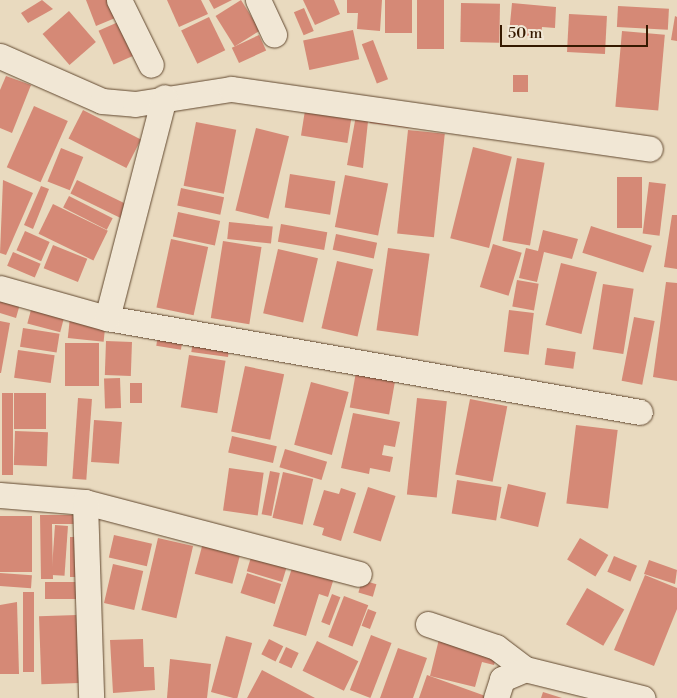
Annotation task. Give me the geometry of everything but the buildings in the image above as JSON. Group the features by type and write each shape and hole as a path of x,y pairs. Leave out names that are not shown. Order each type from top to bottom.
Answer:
{"street":[{"path":"119,0 151,65"},
{"path":"258,0 274,34"},
{"path":"0,56 102,101 134,104 164,97 231,89 650,149"},
{"path":"108,318 164,97"},
{"path":"0,288 108,318 640,412"},
{"path":"0,496 85,502 359,574"},
{"path":"85,502 91,698"},
{"path":"428,624 496,647 525,669 642,698"},
{"path":"496,698 502,679 525,669"}]}
